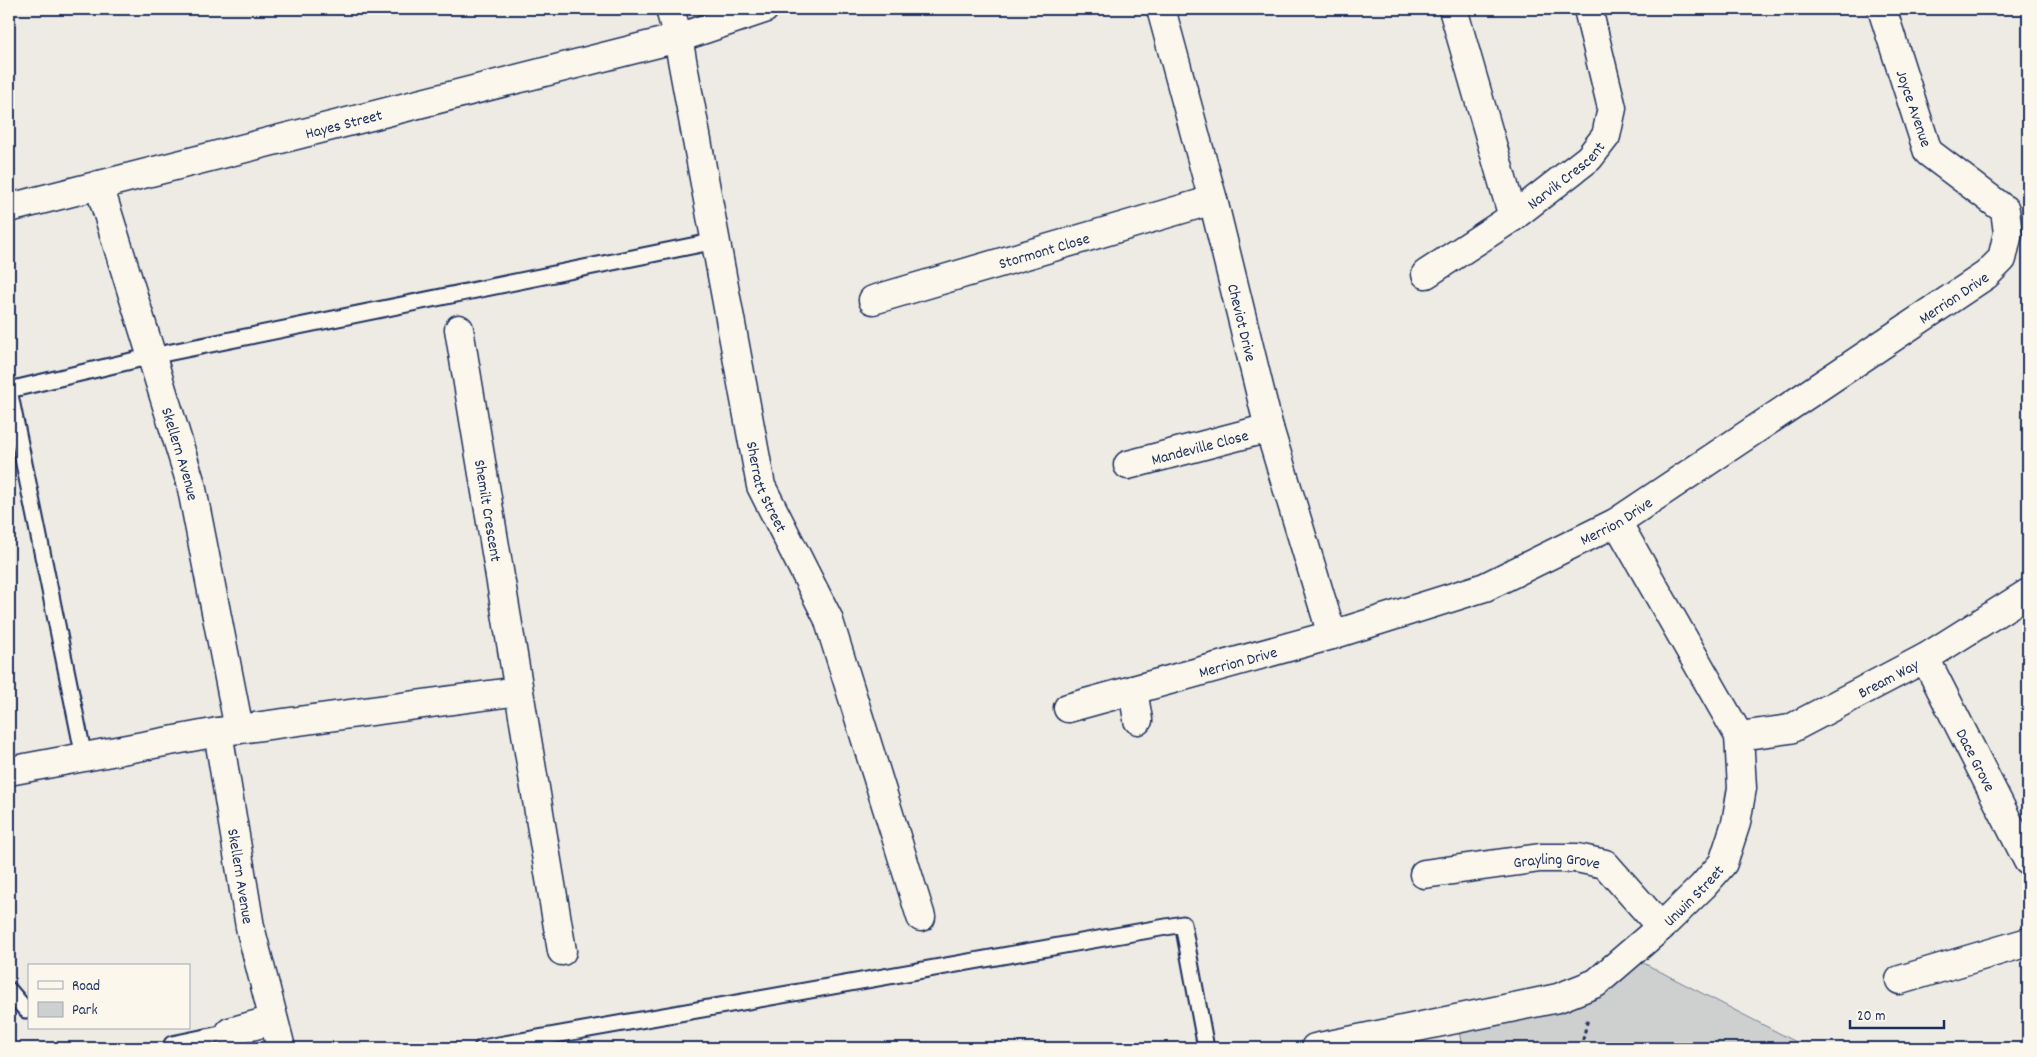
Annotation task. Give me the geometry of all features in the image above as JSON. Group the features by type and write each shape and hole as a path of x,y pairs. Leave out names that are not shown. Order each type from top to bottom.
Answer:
{"street":[{"name":"Sherratt Street","path":"670,9 678,38 761,486 828,618 921,916"},
{"name":"Hayes Street","path":"9,208 678,38 764,9"},
{"name":"Cheviot Drive","path":"1161,9 1213,200 1269,428 1332,635"},
{"name":"Narvik Crescent","path":"1453,9 1513,217"},
{"name":"Narvik Crescent","path":"1426,274 1513,217 1589,158 1606,136 1612,108 1588,9"},
{"name":"Joyce Avenue","path":"1882,9 1928,152 2005,210 2018,232"},
{"name":"Skellern Avenue","path":"100,185 191,484 228,730 250,927 281,1048"},
{"name":"Stormont Close","path":"873,303 1213,200"},
{"name":"Merrion Drive","path":"1068,708 1332,635 1485,587 1617,522 1986,275 2002,260 2018,232"},
{"name":"Shemilt Crescent","path":"459,329 562,951"},
{"name":"Mandeville Close","path":"1128,464 1269,428"},
{"name":"Unwin Street","path":"1315,1048 1558,998 1596,983 1661,927 1703,886 1722,863 1736,823 1742,788 1738,736 1617,522"},
{"name":"Bream Way","path":"1738,736 1790,729 1924,658 2028,593"},
{"name":"Dace Grove","path":"1924,658 2028,861"},
{"path":"1133,690 1138,720"},
{"path":"9,771 228,730 518,691"},
{"name":"Grayling Grove","path":"1424,874 1540,858 1577,858 1605,864 1661,927"},
{"path":"1900,980 2028,942"},
{"path":"230,1032 274,1020"}],"lane":[{"path":"84,757 9,390 152,356 716,241"},
{"path":"482,1048 1182,924 1206,1048"},
{"path":"9,990 26,1010 28,1009"},
{"path":"172,1044 230,1032"}],"green space":[{"path":"1628,955 1808,1048 1462,1048 1457,1019 1596,983"}]}
